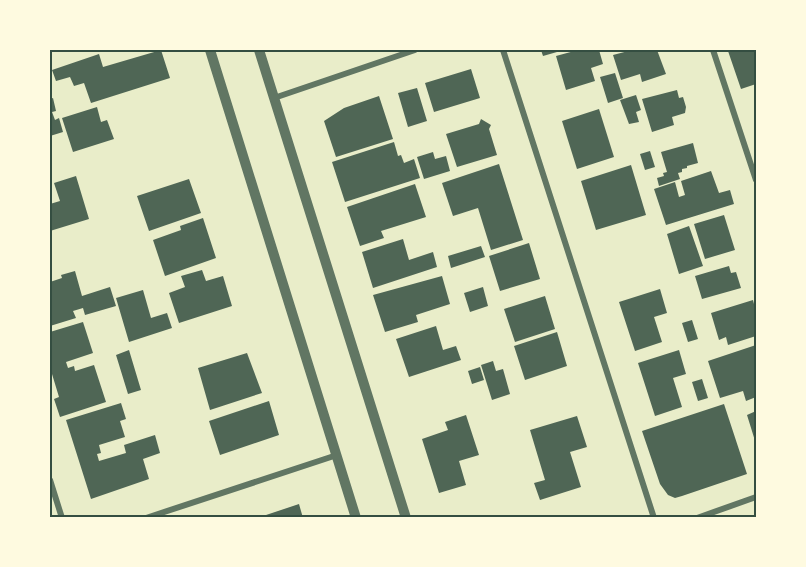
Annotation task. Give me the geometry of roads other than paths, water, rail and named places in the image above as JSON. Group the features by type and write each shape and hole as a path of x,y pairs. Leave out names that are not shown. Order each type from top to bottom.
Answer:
{"street":[{"path":"210,50 356,518"},
{"path":"259,50 406,518"},
{"path":"274,98 415,50"},
{"path":"503,50 654,518"},
{"path":"713,50 756,180"},
{"path":"146,518 337,455"},
{"path":"50,480 62,518"},
{"path":"697,518 756,497"}]}
